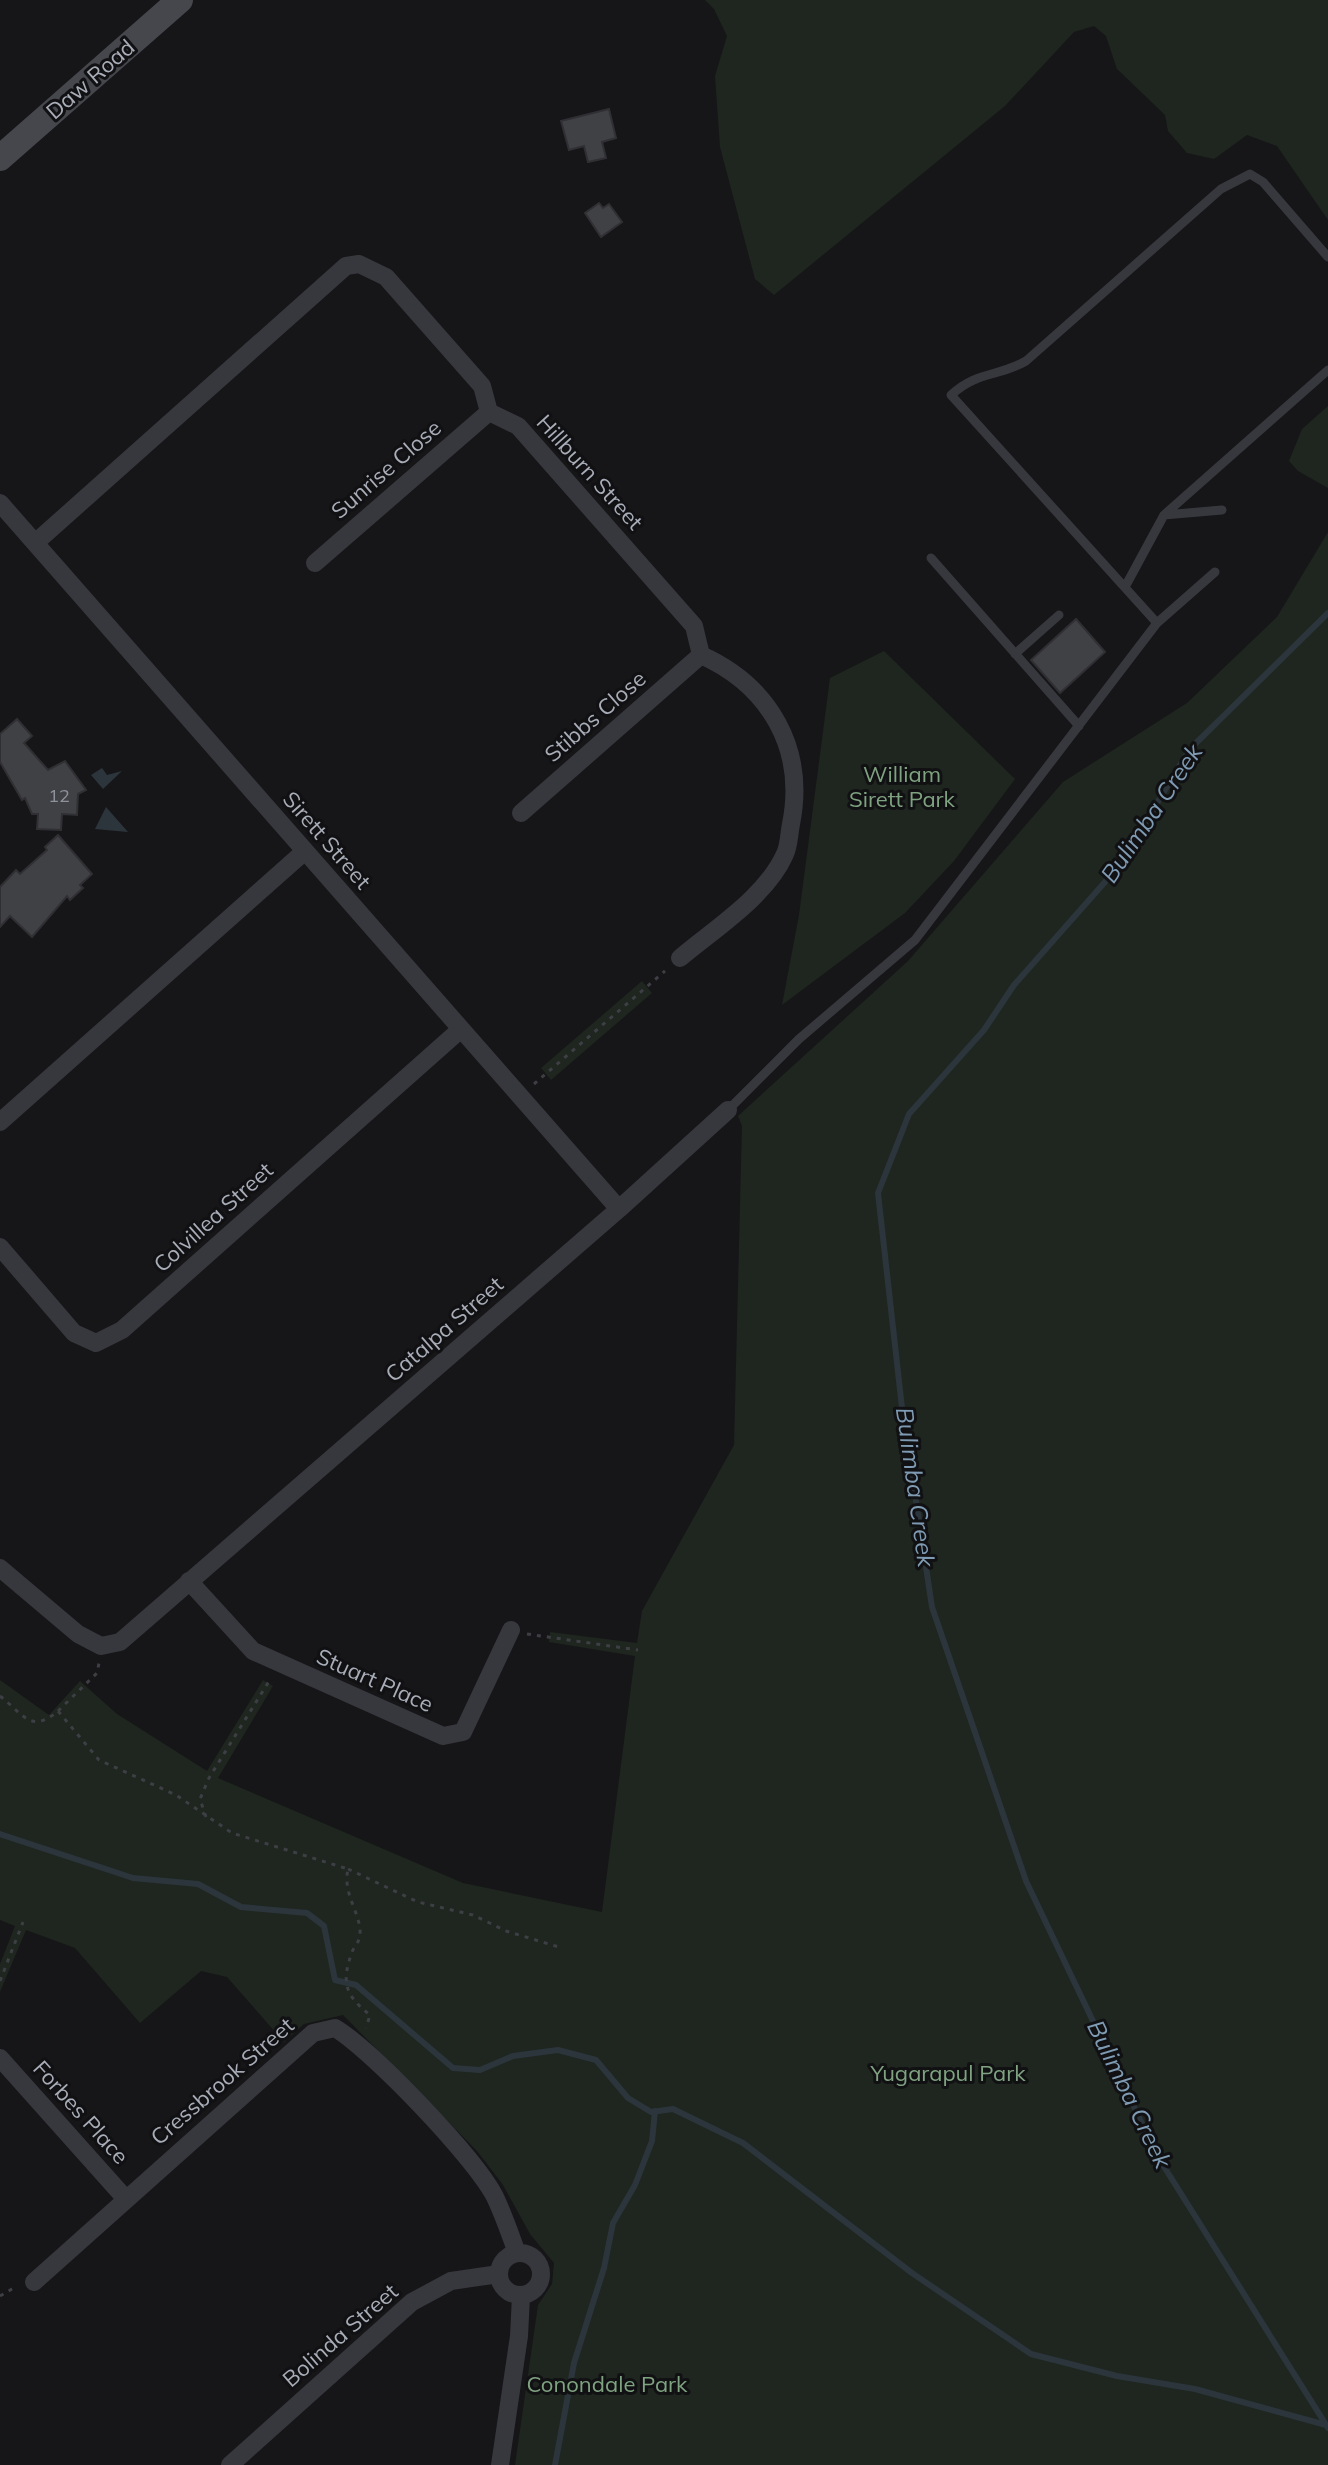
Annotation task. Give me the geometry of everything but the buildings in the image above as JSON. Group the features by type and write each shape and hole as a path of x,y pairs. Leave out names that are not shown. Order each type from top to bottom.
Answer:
{"street":[{"name":"Daw Road","path":"0,158 180,0"},
{"path":"35,543 346,266 359,264 386,277 482,386 489,412"},
{"name":"Sunrise Close","path":"315,563 489,412"},
{"name":"Hillburn Street","path":"489,412 518,426 694,626 701,655"},
{"name":"Sirett Street","path":"0,503 619,1209"},
{"path":"680,958 761,889 785,854 796,801 793,754 772,715 731,669 701,655"},
{"name":"Stibbs Close","path":"521,813 701,655"},
{"path":"0,1122 305,851"},
{"name":"Colvillea Street","path":"0,1247 74,1333 96,1343 122,1330 461,1029"},
{"name":"Catalpa Street","path":"101,1646 120,1642 619,1209 728,1110"},
{"path":"0,1568 78,1634 101,1646"},
{"name":"Stuart Place","path":"189,1581 253,1651 443,1736 463,1732 473,1717 511,1630"},
{"name":"Cressbrook Street","path":"34,2282 313,2033 335,2028 361,2047 464,2154 493,2194 517,2253"},
{"name":"Forbes Place","path":"0,2058 125,2198"},
{"path":"517,2253 534,2257 542,2272 536,2288 521,2296 505,2290 499,2274 503,2263 517,2253"},
{"name":"Bolinda Street","path":"230,2465 412,2302 451,2281 499,2274"},
{"path":"500,2465 519,2336 521,2296"}],"lane":[{"path":"1157,623 951,395 971,378 1007,370 1026,361 1221,189 1242,175 1250,174 1263,182 1328,257"},
{"path":"1125,587 1164,515 1328,370"},
{"path":"1164,515 1222,510"},
{"path":"931,558 1079,726"},
{"path":"728,1110 799,1039 915,940 1157,623 1215,572"},
{"path":"1015,654 1059,615"}],"path":[{"path":"518,1094 540,1080 680,958"},
{"path":"511,1630 638,1650"},
{"path":"0,1696 35,1723 44,1723 97,1673 101,1646"},
{"path":"206,1817 200,1799 209,1778 279,1664"},
{"path":"58,1711 99,1760 176,1795 232,1833 348,1869 418,1902 473,1915 506,1931 562,1948"},
{"path":"348,1869 345,1882 360,1936 344,1974 345,1989 348,1996 370,2015 361,2047"},
{"path":"0,1981 23,1922"}],"green space":[{"path":"705,0 1328,0 1328,220 1277,146 1247,135 1214,159 1187,153 1168,131 1165,115 1117,69 1106,36 1094,26 1074,32 1005,106 774,295 755,279 720,147 715,76 727,36 714,9"},
{"path":"1328,406 1328,488 1298,471 1289,461 1302,429"},
{"name":"Yugarapul Park","path":"1328,532 1328,2465 515,2465 538,2305 552,2284 554,2263 530,2234 503,2185 477,2151 343,2015 304,2024 284,2042 227,1977 201,1971 140,2023 75,1948 26,1930 0,1992 0,1964 15,1926 0,1920 0,1680 49,1715 80,1681 117,1714 207,1771 263,1680 273,1686 218,1778 463,1883 602,1912 635,1656 549,1642 550,1632 637,1643 642,1611 734,1445 742,1126 738,1116 908,961 1063,782 1187,703 1277,617"},
{"name":"William Sirett Park","path":"884,651 1015,779 954,861 905,913 782,1005 799,915 830,678"},
{"path":"642,981 652,993 551,1080 541,1068"}],"shaded area":[{"path":"102,768 107,775 122,771 103,789 91,775"},
{"path":"106,807 128,832 95,829"}],"waterway":[{"name":"Bulimba Creek","path":"1328,613 1189,750 1120,865 1014,985 984,1030 909,1114 878,1193 902,1408 932,1607 1026,1881 1158,2157 1328,2428"},
{"path":"0,1834 133,1878 198,1884 241,1907 307,1913 324,1926 335,1980 356,1985 453,2068 480,2070 513,2056 558,2050 596,2060 628,2098 651,2112 673,2109 743,2143 912,2273 1031,2354 1117,2376 1195,2389 1326,2425"},
{"path":"555,2465 574,2363 604,2268 613,2223 635,2185 652,2141 655,2111"}],"park label":[{"name":"Conondale Park","path":"607,2384"}]}
